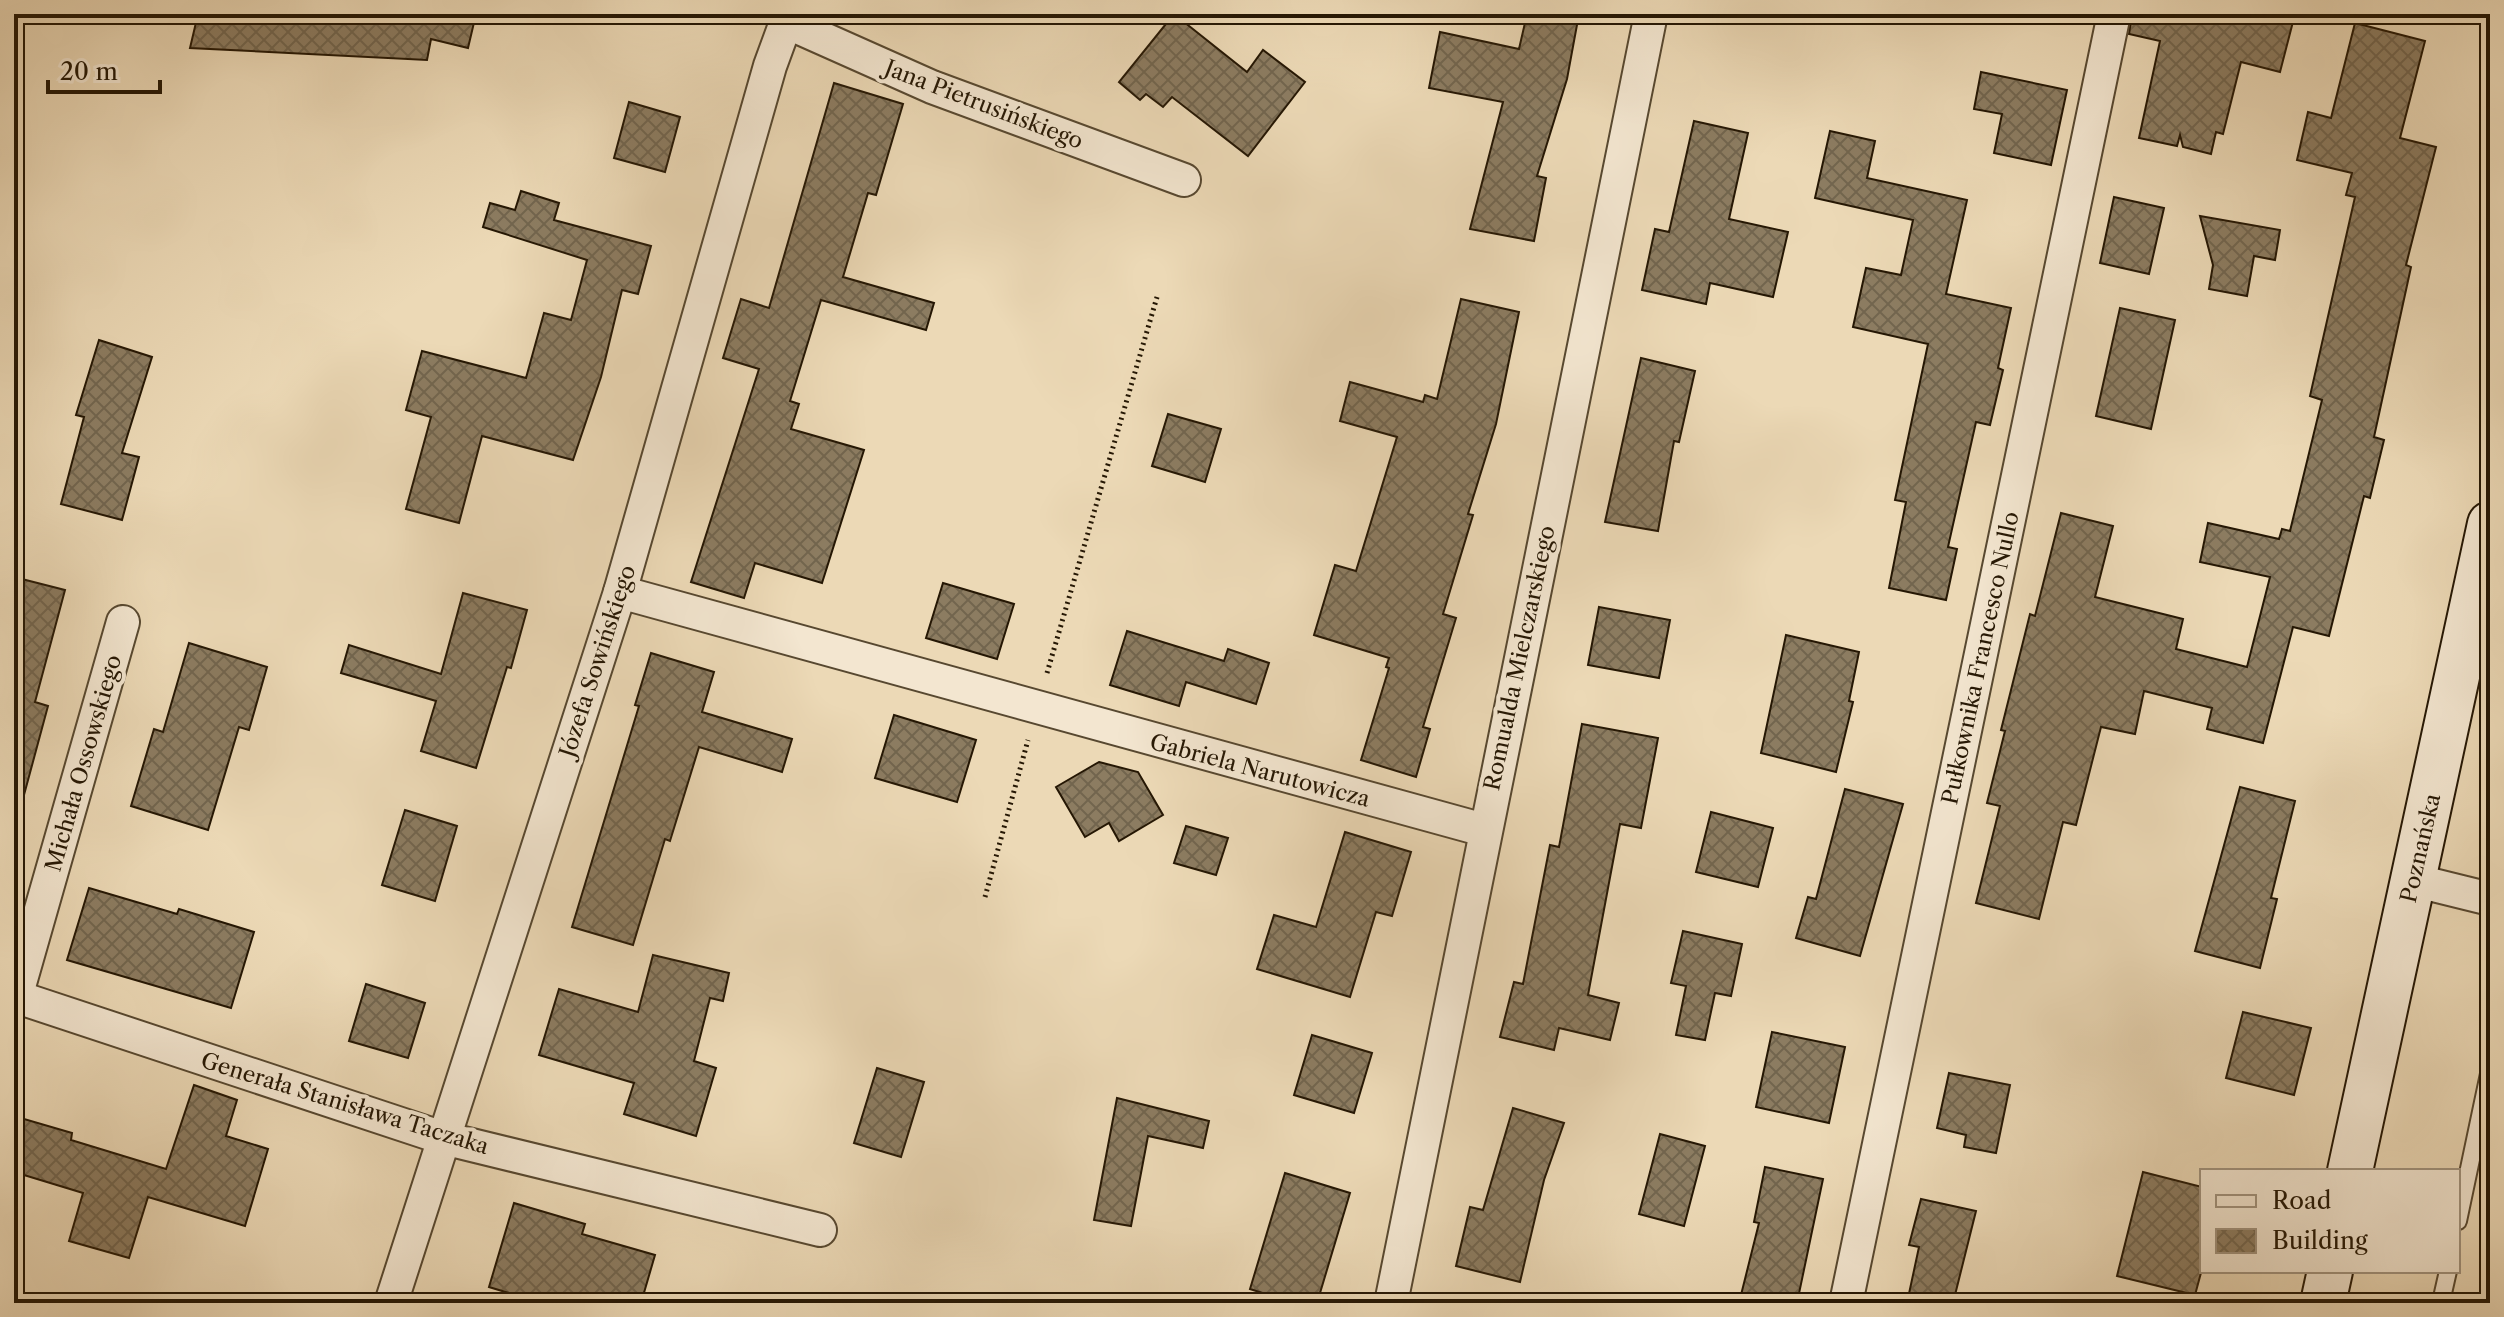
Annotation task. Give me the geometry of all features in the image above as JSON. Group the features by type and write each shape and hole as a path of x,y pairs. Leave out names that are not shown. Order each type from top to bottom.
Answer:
{"main road":[{"name":"Poznańska","path":"2350,1169 2490,524"},
{"path":"2323,1303 2330,1273"}],"street":[{"name":"Romualda Mielczarskiego","path":"1391,1303 1651,14"},
{"name":"Pułkownika Francesco Nullo","path":"1846,1303 2114,14"},
{"name":"Jana Pietrusińskiego","path":"787,18 932,87 1184,180"},
{"name":"Józefa Sowińskiego","path":"391,1303 620,592 787,18"},
{"name":"Gabriela Narutowicza","path":"620,592 1484,830"},
{"name":"Michała Ossowskiego","path":"15,996 123,622"},
{"path":"2413,880 2490,899"},
{"name":"Generała Stanisława Taczaka","path":"15,996 443,1138 820,1230"}],"lane":[{"path":"2460,1212 2490,1069"},
{"path":"2445,1303 2441,1302 2448,1273"}],"path":[{"path":"985,897 1036,709 1157,297"}],"building":[{"path":"198,14 476,14 468,48 431,39 427,60 190,48"},
{"path":"1174,14 1247,72 1263,50 1305,82 1248,156 1172,97 1163,107 1146,94 1140,100 1119,82"},
{"path":"1527,14 1579,14 1567,79 1537,176 1546,178 1534,241 1470,229 1503,102 1429,88 1440,32 1519,49"},
{"path":"2132,14 2295,14 2280,72 2241,62 2223,134 2216,132 2211,154 2183,147 2180,135 2177,146 2139,138 2160,41 2129,34"},
{"path":"2355,23 2425,41 2400,138 2436,147 2406,265 2411,267 2374,437 2384,440 2370,498 2364,496 2329,636 2293,627 2263,743 2207,729 2212,708 2144,691 2135,734 2101,727 2076,825 2063,822 2039,919 1976,903 2000,806 1987,803 2005,731 2001,730 2030,614 2035,616 2061,513 2113,526 2095,597 2183,619 2176,649 2247,667 2270,577 2200,562 2208,523 2279,539 2282,529 2290,531 2322,400 2310,396 2355,197 2346,195 2352,173 2297,160 2308,112 2331,118"},
{"path":"1981,72 2067,90 2051,165 1994,153 2002,114 1974,109"},
{"path":"834,83 903,104 876,195 868,193 843,277 934,303 926,330 821,300 790,401 799,404 791,429 864,450 822,583 755,563 744,598 691,582 759,369 723,358 741,299 769,308"},
{"path":"629,102 680,117 665,172 614,158"},
{"path":"1694,121 1748,133 1729,219 1788,232 1773,297 1710,283 1706,304 1642,290 1655,229 1669,232"},
{"path":"1830,131 1875,141 1867,178 1967,200 1946,294 2011,308 1998,368 2003,370 1990,425 1976,422 1948,547 1957,549 1946,600 1889,588 1906,502 1895,500 1928,344 1853,327 1866,268 1901,275 1913,220 1815,198"},
{"path":"521,191 559,203 554,220 651,246 638,294 622,290 601,377 573,460 482,436 459,523 406,509 431,417 406,410 422,351 526,378 544,313 571,320 587,260 483,227 490,203 515,210"},
{"path":"2114,197 2164,208 2149,274 2100,263"},
{"path":"2200,216 2280,230 2275,260 2254,256 2247,296 2209,289 2213,265"},
{"path":"1461,299 1519,312 1496,424 1468,514 1473,515 1443,614 1456,618 1423,727 1430,729 1416,777 1361,760 1389,668 1386,667 1389,658 1314,635 1335,565 1356,571 1397,437 1340,421 1350,382 1423,402 1425,395 1437,399"},
{"path":"2120,308 2175,320 2151,429 2096,416"},
{"path":"99,340 152,357 122,453 139,457 122,520 61,504 84,417 76,415"},
{"path":"1641,358 1695,371 1679,442 1674,441 1658,531 1605,522"},
{"path":"1168,414 1221,429 1205,482 1152,466"},
{"path":"14,577 65,590 35,702 48,706 24,795 14,794"},
{"path":"943,583 1014,604 997,659 926,638"},
{"path":"463,593 527,610 511,668 507,667 476,768 421,751 436,701 341,673 349,645 441,674"},
{"path":"1599,607 1670,620 1659,678 1588,665"},
{"path":"1127,631 1224,661 1228,649 1269,663 1256,704 1186,682 1179,706 1110,685"},
{"path":"1786,635 1859,652 1849,701 1853,702 1836,772 1761,753"},
{"path":"189,643 267,667 249,730 239,727 208,830 131,806 154,729 163,732"},
{"path":"651,653 714,672 702,712 792,739 782,772 699,747 670,841 665,839 633,945 572,927 639,706 635,705"},
{"path":"894,715 976,740 957,802 875,778"},
{"path":"1582,724 1658,738 1641,828 1620,824 1588,995 1619,1003 1610,1040 1559,1028 1554,1050 1500,1037 1514,982 1523,984 1550,845 1559,847"},
{"path":"1099,762 1138,772 1163,815 1119,841 1109,823 1085,837 1056,787"},
{"path":"2240,787 2295,801 2271,898 2277,899 2260,968 2195,951"},
{"path":"1845,789 1903,804 1860,956 1796,938 1808,897 1816,899"},
{"path":"405,810 457,826 435,901 382,885"},
{"path":"1711,812 1773,828 1758,887 1696,872"},
{"path":"1186,826 1228,838 1216,875 1174,863"},
{"path":"1345,832 1411,852 1392,916 1376,912 1350,997 1257,969 1274,915 1316,927"},
{"path":"89,888 177,914 179,909 254,932 231,1008 67,960"},
{"path":"1683,931 1742,944 1731,996 1715,993 1705,1040 1676,1035 1686,986 1671,983"},
{"path":"653,955 729,973 723,1001 710,998 694,1061 716,1068 696,1136 624,1114 634,1083 539,1055 559,989 638,1012"},
{"path":"366,984 425,1003 408,1058 349,1041"},
{"path":"2243,1012 2311,1028 2294,1095 2226,1078"},
{"path":"1772,1032 1845,1047 1829,1123 1756,1107"},
{"path":"1312,1035 1372,1053 1354,1113 1294,1095"},
{"path":"877,1068 924,1082 901,1157 854,1143"},
{"path":"1949,1073 2010,1085 1996,1153 1964,1147 1966,1135 1937,1128"},
{"path":"194,1085 237,1100 226,1136 268,1149 245,1226 148,1197 129,1258 69,1241 83,1193 14,1172 14,1116 72,1133 71,1140 166,1169"},
{"path":"1117,1098 1209,1121 1203,1148 1148,1136 1131,1226 1094,1220"},
{"path":"1513,1108 1564,1123 1544,1180 1520,1282 1456,1266 1470,1207 1483,1210"},
{"path":"1660,1134 1705,1146 1684,1226 1639,1214"},
{"path":"1765,1167 1823,1179 1797,1303 1739,1303 1759,1223 1754,1222"},
{"path":"2143,1172 2200,1186 2201,1273 2195,1295 2117,1276"},
{"path":"1285,1173 1350,1193 1317,1303 1294,1303 1250,1289"},
{"path":"1921,1199 1976,1211 1953,1303 1907,1303 1919,1247 1909,1245"},
{"path":"514,1203 585,1224 582,1234 655,1255 641,1303 542,1303 489,1287"}]}
